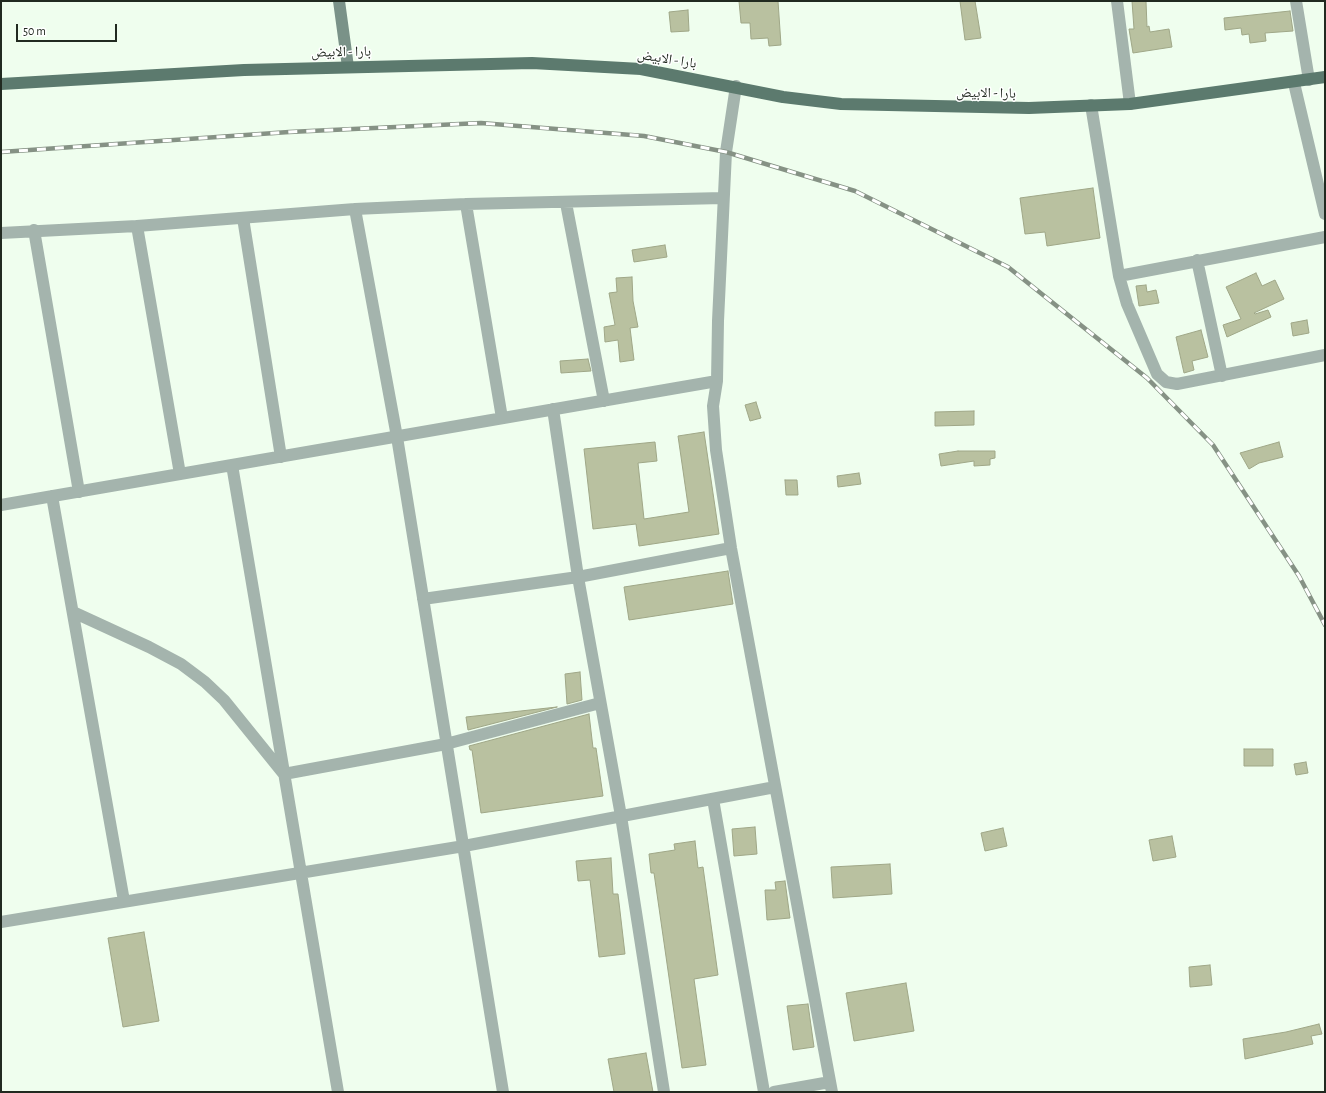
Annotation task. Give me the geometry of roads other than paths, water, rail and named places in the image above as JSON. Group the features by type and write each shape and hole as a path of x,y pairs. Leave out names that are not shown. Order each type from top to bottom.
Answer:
{"main road":[{"name":"بارا - الابيض","path":"1,84 244,70 532,63 641,69 736,86 782,97 841,104 1029,108 1130,104 1294,83 1325,77"}],"street":[{"path":"339,1 348,67"},
{"path":"1117,1 1130,104"},
{"path":"1296,1 1309,80"},
{"path":"1294,83 1325,214"},
{"path":"736,86 726,152 723,198 717,380 713,406 716,450 731,548 831,1087 774,1092"},
{"path":"1091,106 1119,276 1127,304 1157,374 1166,382 1177,384 1325,355"},
{"path":"1,233 34,230 137,226 355,209 466,204 566,203 723,198"},
{"path":"566,203 604,401"},
{"path":"466,204 502,418"},
{"path":"355,209 396,437 503,1092"},
{"path":"243,218 281,457"},
{"path":"137,226 180,474"},
{"path":"34,230 78,492"},
{"path":"1119,276 1197,260 1325,237"},
{"path":"1197,260 1222,376"},
{"path":"1,505 604,401 717,380"},
{"path":"553,409 578,576 621,816 664,1092"},
{"path":"232,465 338,1092"},
{"path":"52,496 124,901"},
{"path":"423,599 578,576 731,548"},
{"path":"73,612 149,647 181,664 205,682 224,700 284,774"},
{"path":"284,774 446,744 600,703"},
{"path":"1,922 464,846 775,787"},
{"path":"713,799 764,1092"}],"railway":[{"path":"1,152 289,132 481,123 644,136 726,152 855,191 1008,267 1147,378 1213,445 1299,576 1325,625"}]}
